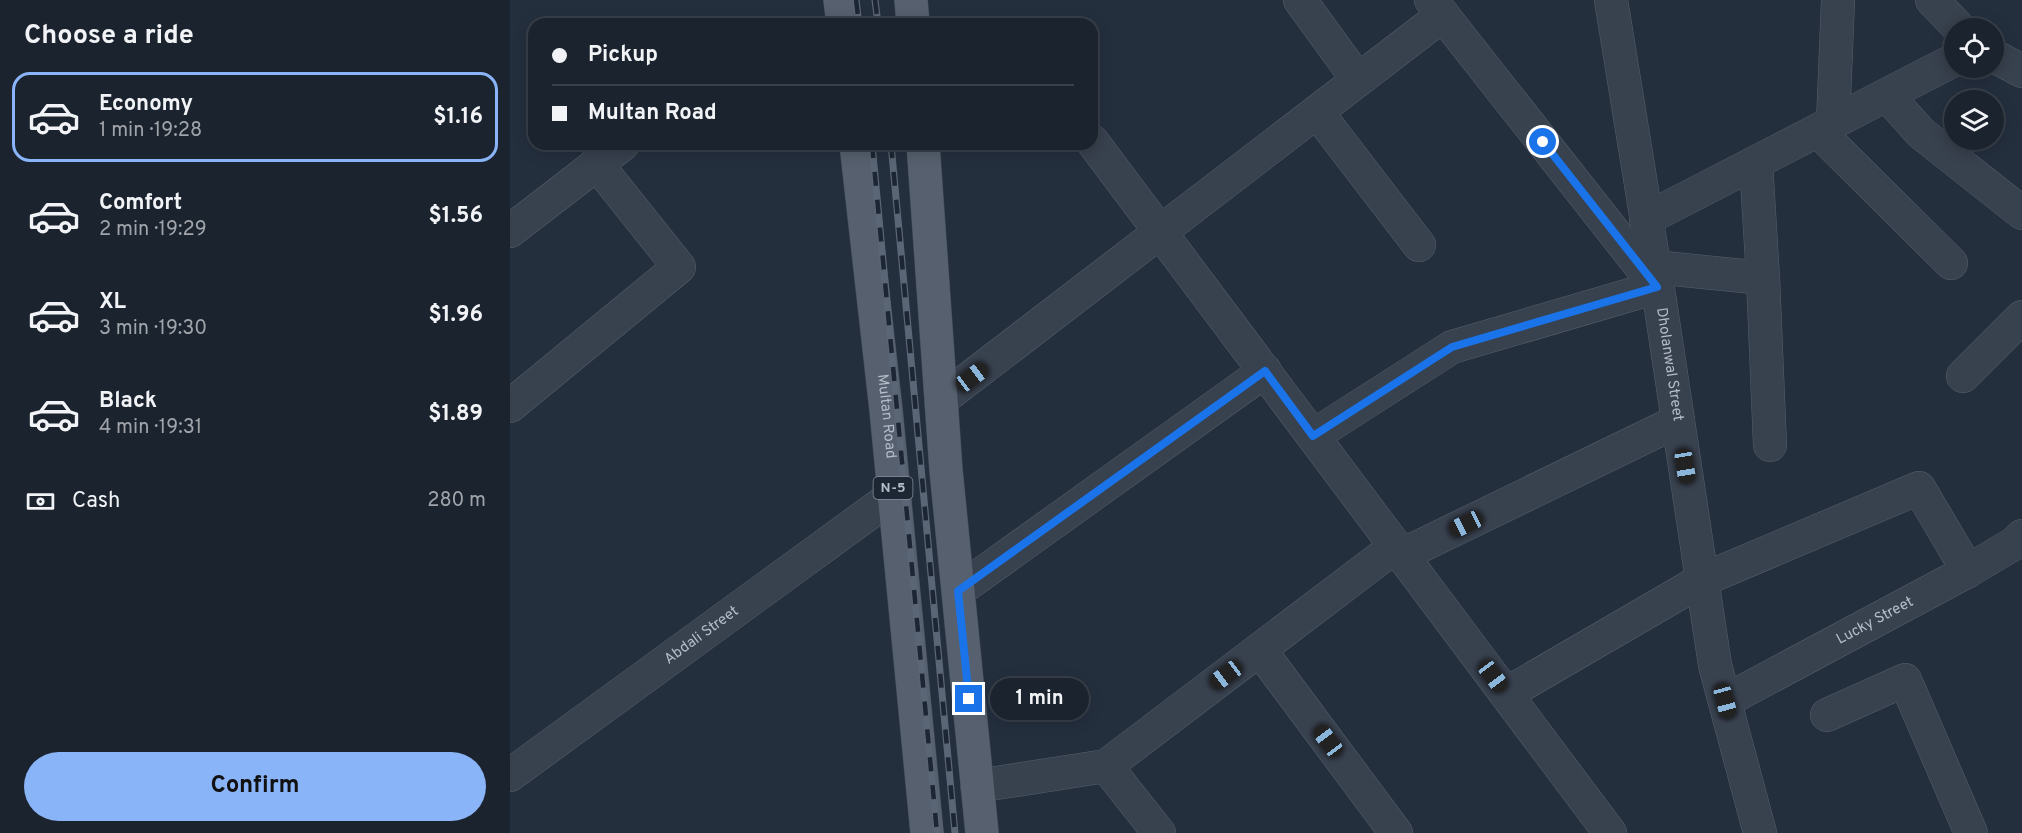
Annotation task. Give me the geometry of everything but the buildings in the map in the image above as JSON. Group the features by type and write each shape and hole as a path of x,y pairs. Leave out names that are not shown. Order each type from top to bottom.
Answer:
{"main road":[{"path":"912,0 913,18"},
{"name":"Multan Road","path":"857,150 894,495 927,833"},
{"path":"922,150 946,470 982,833"}],"street":[{"path":"1299,0 1358,80"},
{"name":"Dholanwal Street","path":"1611,0 1715,665 1760,833"},
{"path":"1838,0 1826,127 1951,263"},
{"path":"1932,0 1949,18"},
{"path":"941,400 1358,80 1437,7 1656,277"},
{"path":"1647,219 1944,65"},
{"path":"1887,95 1921,133 2022,213"},
{"path":"1317,112 1419,245"},
{"path":"1098,149 1610,833"},
{"path":"510,231 614,150"},
{"path":"510,406 679,267 596,163"},
{"path":"1756,163 1770,445"},
{"path":"1313,436 1452,347 1656,277 1763,278"},
{"path":"1963,376 2022,317"},
{"path":"958,591 1265,371"},
{"path":"977,786 1106,766 1260,650 1399,551 1678,421"},
{"path":"1506,694 1702,580 1919,488 1968,571"},
{"name":"Abdali Street","path":"510,775 894,495"},
{"name":"Lucky Street","path":"1725,701 1968,571 2015,543 2022,536"},
{"path":"1260,650 1396,833"},
{"path":"1827,715 1905,680 1971,833"},
{"path":"1106,766 1159,833"}],"railway":[{"path":"856,0 858,18"},
{"path":"875,0 877,18"},
{"path":"873,150 937,833"},
{"path":"892,150 955,833"}],"route":[{"path":"969,699 958,591 1265,371 1313,436 1452,347 1657,287 1543,142"}]}
